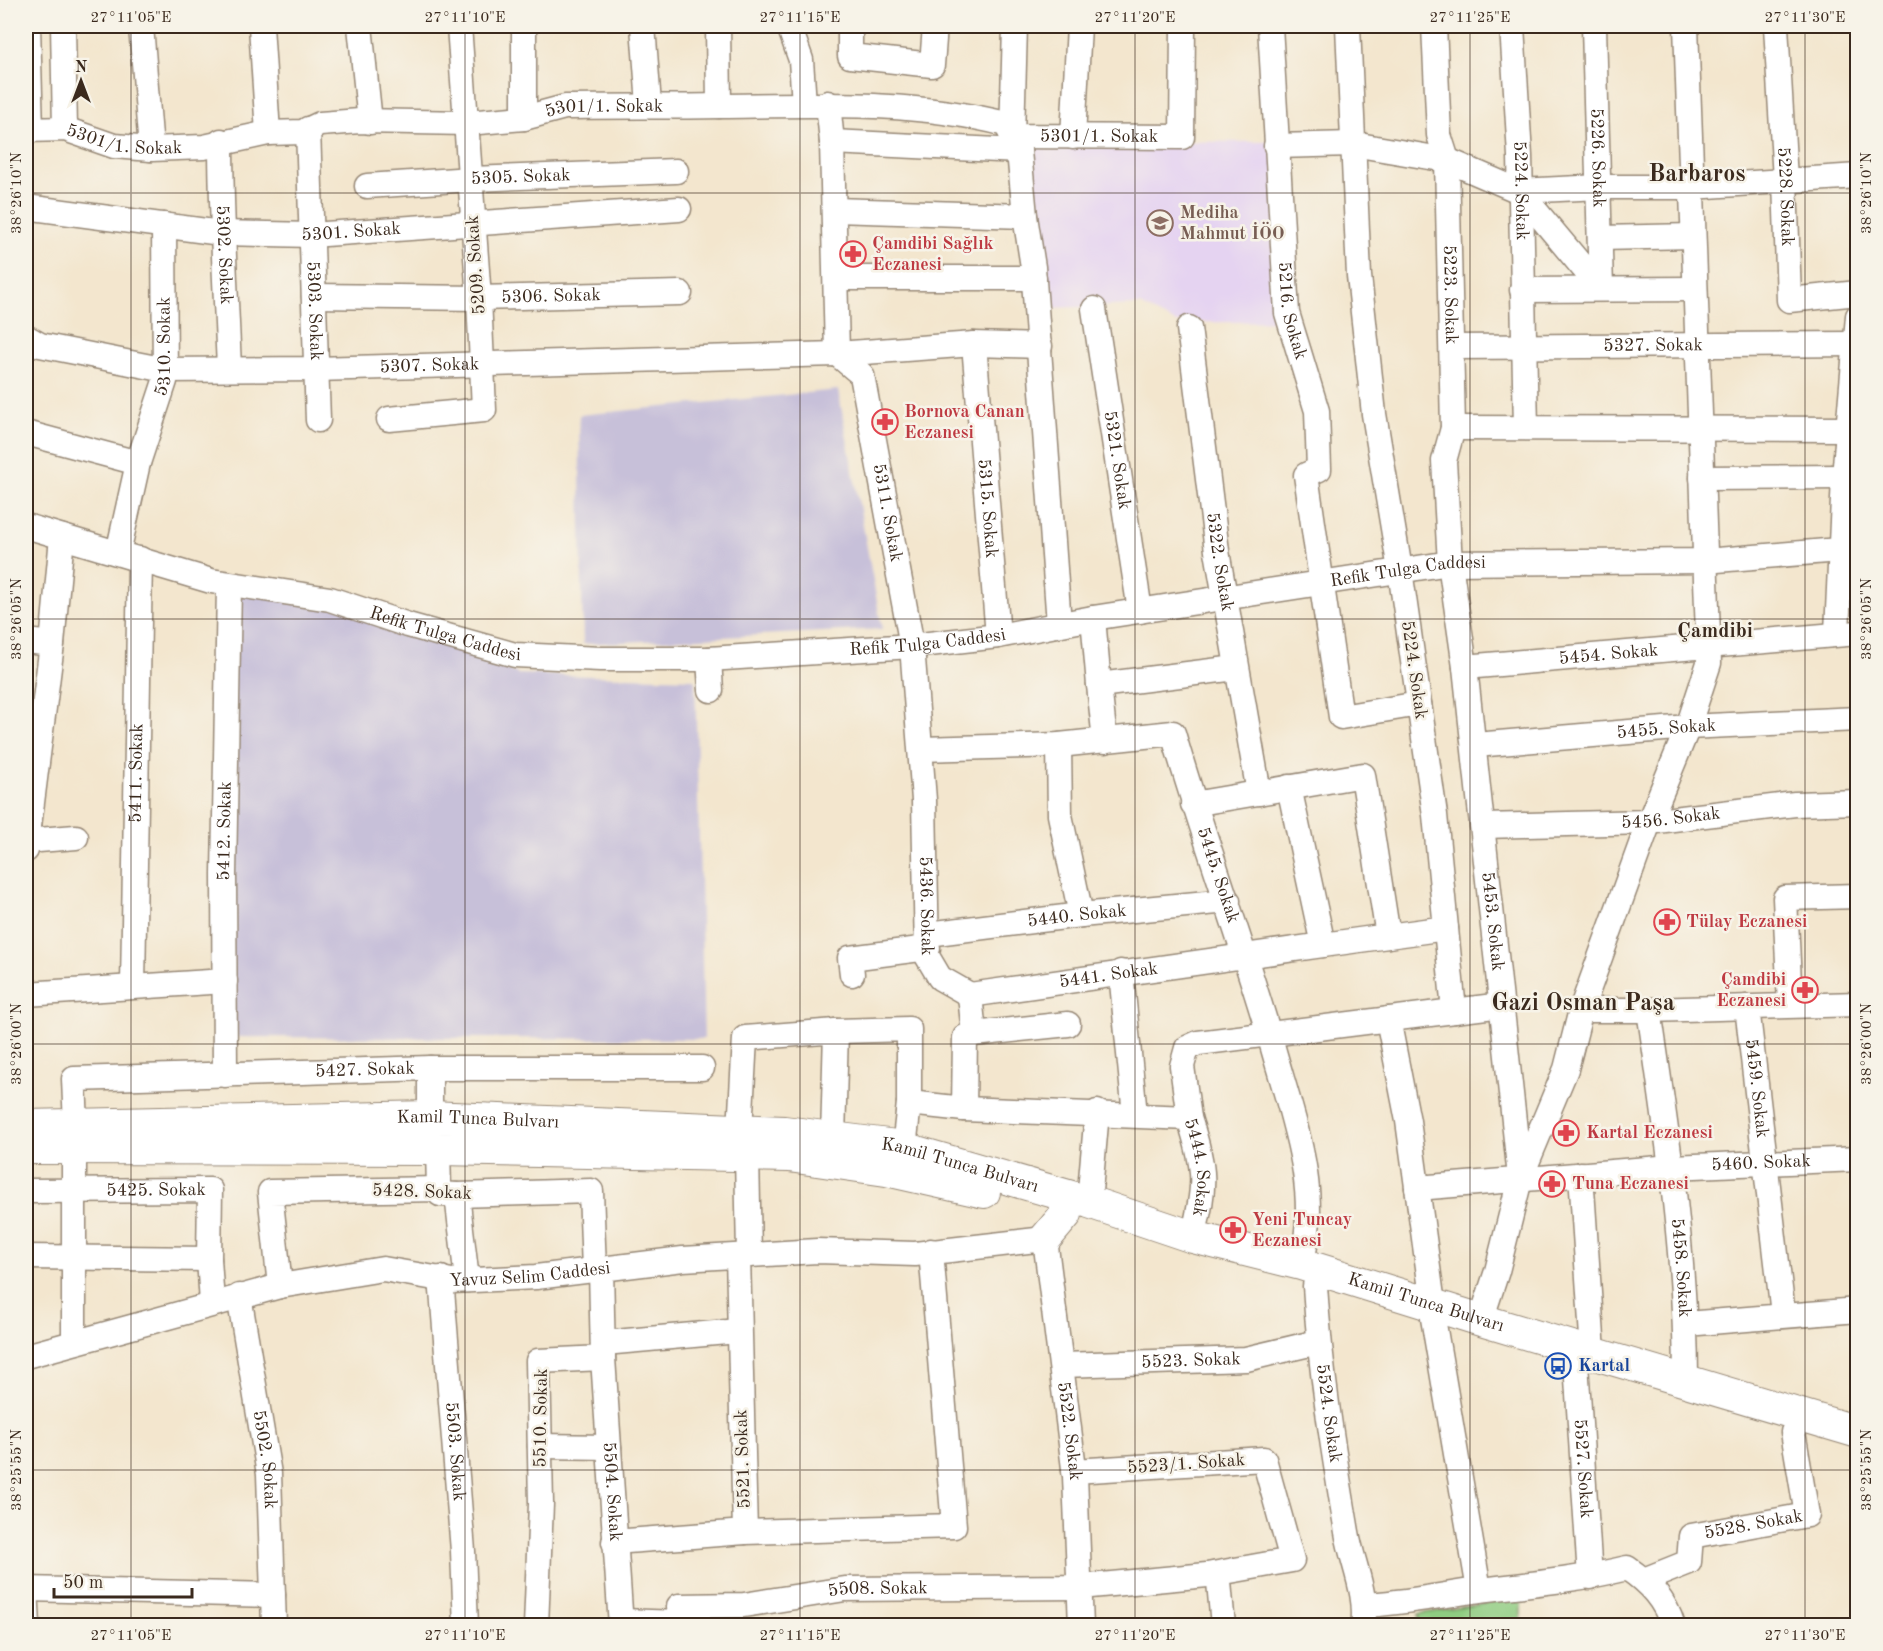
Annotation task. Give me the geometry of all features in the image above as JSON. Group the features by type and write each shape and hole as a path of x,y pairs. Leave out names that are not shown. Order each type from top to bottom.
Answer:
{"main road":[{"name":"Kamil Tunca Bulvarı","path":"26,1148 75,1137 430,1116 743,1143 789,1156 886,1170 990,1193 1077,1208 1193,1237 1308,1275"},
{"name":"Kamil Tunca Bulvarı","path":"26,1126 75,1137 438,1149 743,1143 833,1138 904,1148 1077,1208 1585,1357 1686,1381 1857,1432"},
{"path":"1045,1239 1077,1208"},
{"name":"Kamil Tunca Bulvarı","path":"1433,1311 1481,1320 1793,1432 1857,1450"}],"street":[{"path":"28,26 28,130"},
{"path":"63,26 65,129"},
{"path":"141,26 151,149"},
{"path":"261,26 268,134"},
{"path":"360,26 370,122"},
{"name":"5209. Sokak","path":"389,418 483,410 479,298 459,26"},
{"path":"524,26 524,118"},
{"path":"643,26 649,105"},
{"path":"718,26 719,106"},
{"path":"789,26 801,60 804,104"},
{"path":"850,26 850,56 932,65 935,26"},
{"path":"1015,26 1016,143 1034,278 1059,624"},
{"path":"1073,137 1079,26"},
{"name":"5301/1. Sokak","path":"28,130 65,129 114,146 151,149 204,147 221,141 308,129 320,124 467,123 524,118 565,107 828,103 926,108 972,115 1006,124 1016,143 1073,137 1182,137 1183,26"},
{"name":"5216. Sokak","path":"1270,26 1287,313 1317,411 1319,470 1306,475 1322,584"},
{"name":"5224. Sokak","path":"1348,26 1359,276 1374,414 1400,570 1435,815 1454,1011"},
{"name":"5223. Sokak","path":"1434,26 1439,135 1447,160 1453,428 1444,460 1450,563"},
{"name":"5224. Sokak","path":"1512,26 1520,156 1526,428"},
{"name":"5226. Sokak","path":"1594,26 1601,290"},
{"path":"1481,1320 1497,1271 1520,1179 1566,1069 1581,1010 1649,822 1688,727 1709,663 1686,26"},
{"name":"5228. Sokak","path":"1776,26 1789,300 1857,293"},
{"path":"828,103 832,142 837,278 837,354"},
{"name":"5303. Sokak","path":"308,129 318,420"},
{"name":"5302. Sokak","path":"221,141 221,233 225,257 229,369"},
{"path":"832,142 1016,143"},
{"path":"1276,146 1353,144 1447,160 1519,191 1600,186 1692,187 1857,176"},
{"name":"5305. Sokak","path":"367,186 471,178 676,171"},
{"path":"1519,191 1601,290"},
{"name":"5301. Sokak","path":"26,207 221,233 311,235 679,209"},
{"path":"834,210 1025,216"},
{"name":"5310. Sokak","path":"129,556 138,463 165,381 164,225"},
{"path":"1600,238 1693,236"},
{"path":"837,278 1034,278"},
{"path":"1522,290 1695,290"},
{"name":"5306. Sokak","path":"314,296 479,298 681,294"},
{"name":"5321. Sokak","path":"1094,309 1140,611"},
{"path":"1847,633 1839,550 1857,316"},
{"name":"5322. Sokak","path":"1189,328 1193,377 1224,599 1259,794"},
{"name":"5307. Sokak","path":"26,337 40,345 166,370 316,369 837,354 974,344 1040,346"},
{"name":"5315. Sokak","path":"974,344 998,636"},
{"name":"5327. Sokak","path":"1452,347 1524,345 1697,347 1855,344"},
{"name":"5311. Sokak","path":"837,354 862,375 912,646"},
{"path":"1453,428 1848,429"},
{"path":"26,433 138,463"},
{"path":"1702,478 1844,477"},
{"name":"Refik Tulga Caddesi","path":"26,526 229,585 330,599 408,626 515,655 600,659 709,658 912,646 998,636 1093,618 1450,563 1705,561 1839,550"},
{"path":"62,537 52,644 33,729 26,844 76,837"},
{"name":"5411. Sokak","path":"129,556 133,986"},
{"path":"1450,563 1465,667"},
{"path":"1322,584 1341,717 1419,704"},
{"name":"5412. Sokak","path":"225,1076 224,875 229,585"},
{"path":"1093,618 1105,741"},
{"name":"5454. Sokak","path":"1465,667 1847,633"},
{"path":"26,641 52,644"},
{"name":"5436. Sokak","path":"912,646 921,749 927,956 940,978 970,994"},
{"path":"709,658 711,690"},
{"name":"5453. Sokak","path":"1465,667 1520,1179"},
{"path":"1099,685 1236,668"},
{"name":"5455. Sokak","path":"1475,745 1688,727 1857,719"},
{"name":"5445. Sokak","path":"921,749 1059,745 1173,733 1193,804 1245,955 1302,1151 1309,1197 1306,1246 1308,1275"},
{"path":"1059,745 1060,815 1081,915"},
{"path":"1193,804 1363,775 1388,936"},
{"path":"1289,787 1323,945"},
{"name":"5456. Sokak","path":"1483,826 1649,822 1795,804 1857,802"},
{"path":"1790,1005 1785,898 1857,896"},
{"name":"5440. Sokak","path":"852,974 850,958 928,941 1081,915 1228,901"},
{"name":"5441. Sokak","path":"970,994 1446,928"},
{"path":"1121,972 1135,1115"},
{"path":"26,994 225,981"},
{"path":"970,994 974,1034"},
{"path":"1581,1010 1857,1004"},
{"path":"1190,1118 1182,1066 1187,1048 1198,1043 1502,1005"},
{"name":"5459. Sokak","path":"1747,1007 1783,1314"},
{"name":"5458. Sokak","path":"1650,1010 1672,1167 1686,1324 1686,1381"},
{"path":"1388,1019 1408,1121 1433,1311 1479,1590"},
{"path":"909,1103 964,1108 965,1037 974,1034 1068,1024"},
{"path":"833,1138 836,1031 909,1029 909,1103 904,1148"},
{"name":"5521. Sokak","path":"614,1542 745,1532 738,1331 743,1256 745,1038 836,1031"},
{"path":"430,1068 430,1116"},
{"name":"5427. Sokak","path":"75,1137 74,1078 225,1076 430,1068 702,1068"},
{"name":"5444. Sokak","path":"964,1108 1097,1112 1190,1118 1203,1160 1203,1197 1193,1237"},
{"path":"1077,1208 1097,1112"},
{"path":"74,1341 75,1137"},
{"path":"438,1149 467,1280"},
{"name":"5460. Sokak","path":"1417,1188 1672,1167 1857,1159"},
{"name":"5527. Sokak","path":"1581,1174 1590,1577"},
{"name":"5425. Sokak","path":"26,1191 210,1190 209,1259 212,1304"},
{"name":"5428. Sokak","path":"280,1286 270,1192 591,1191 598,1269"},
{"name":"Yavuz Selim Caddesi","path":"26,1356 280,1286 383,1269 467,1280 536,1277 743,1256 818,1251 915,1254 1045,1239"},
{"name":"5522. Sokak","path":"1045,1239 1074,1472 1081,1626"},
{"path":"745,1532 954,1526 930,1251"},
{"path":"26,1257 209,1259"},
{"path":"598,1269 604,1351 738,1331"},
{"name":"5524. Sokak","path":"1308,1275 1348,1539 1364,1615"},
{"name":"5503. Sokak","path":"441,1278 463,1551 466,1626"},
{"name":"5502. Sokak","path":"239,1296 269,1474 274,1626"},
{"path":"1686,1324 1783,1314 1857,1310"},
{"name":"5523. Sokak","path":"1062,1365 1246,1359 1318,1341"},
{"name":"5510. Sokak","path":"536,1626 541,1504 538,1361 604,1351"},
{"name":"5504. Sokak","path":"604,1351 614,1542 621,1623"},
{"name":"5528. Sokak","path":"1644,1580 1689,1562 1691,1536 1807,1515 1793,1432"},
{"path":"540,1446 609,1447"},
{"name":"5523/1. Sokak","path":"1074,1472 1264,1459 1292,1560"},
{"name":"5508. Sokak","path":"621,1623 680,1623 679,1606 745,1615 845,1589 1080,1587 1215,1574 1292,1560"},
{"path":"1364,1615 1411,1602 1479,1590 1590,1577 1627,1568 1644,1580 1667,1605 1673,1626"},
{"path":"1215,1574 1219,1582 1223,1626"},
{"path":"28,1626 26,1588 273,1595"}],"shaded area":[{"name":"Mediha Mahmut İÖO","path":"1031,141 1278,142 1284,321 1176,323 1140,305 1046,308"},
{"path":"838,390 882,629 583,644 579,415"},
{"path":"227,590 377,614 518,674 695,679 704,1039 227,1037"}],"green space":[{"path":"1521,1598 1521,1625 1420,1625 1419,1614"}],"place":[{"name":"Mediha Mahmut İÖO","path":"1160,223"},
{"name":"Çamdibi Sağlık Eczanesi","path":"853,254"},
{"name":"Bornova Canan Eczanesi","path":"885,422"},
{"name":"Tülay Eczanesi","path":"1667,922"},
{"name":"Çamdibi Eczanesi","path":"1805,990"},
{"name":"Kartal Eczanesi","path":"1566,1133"},
{"name":"Tuna Eczanesi","path":"1552,1184"},
{"name":"Yeni Tuncay Eczanesi","path":"1233,1230"},
{"name":"Kartal","path":"1558,1366"}],"district":[{"name":"Barbaros","path":"1697,175"},
{"name":"Çamdibi","path":"1715,631"},
{"name":"Gazi Osman Paşa","path":"1583,1004"}]}
